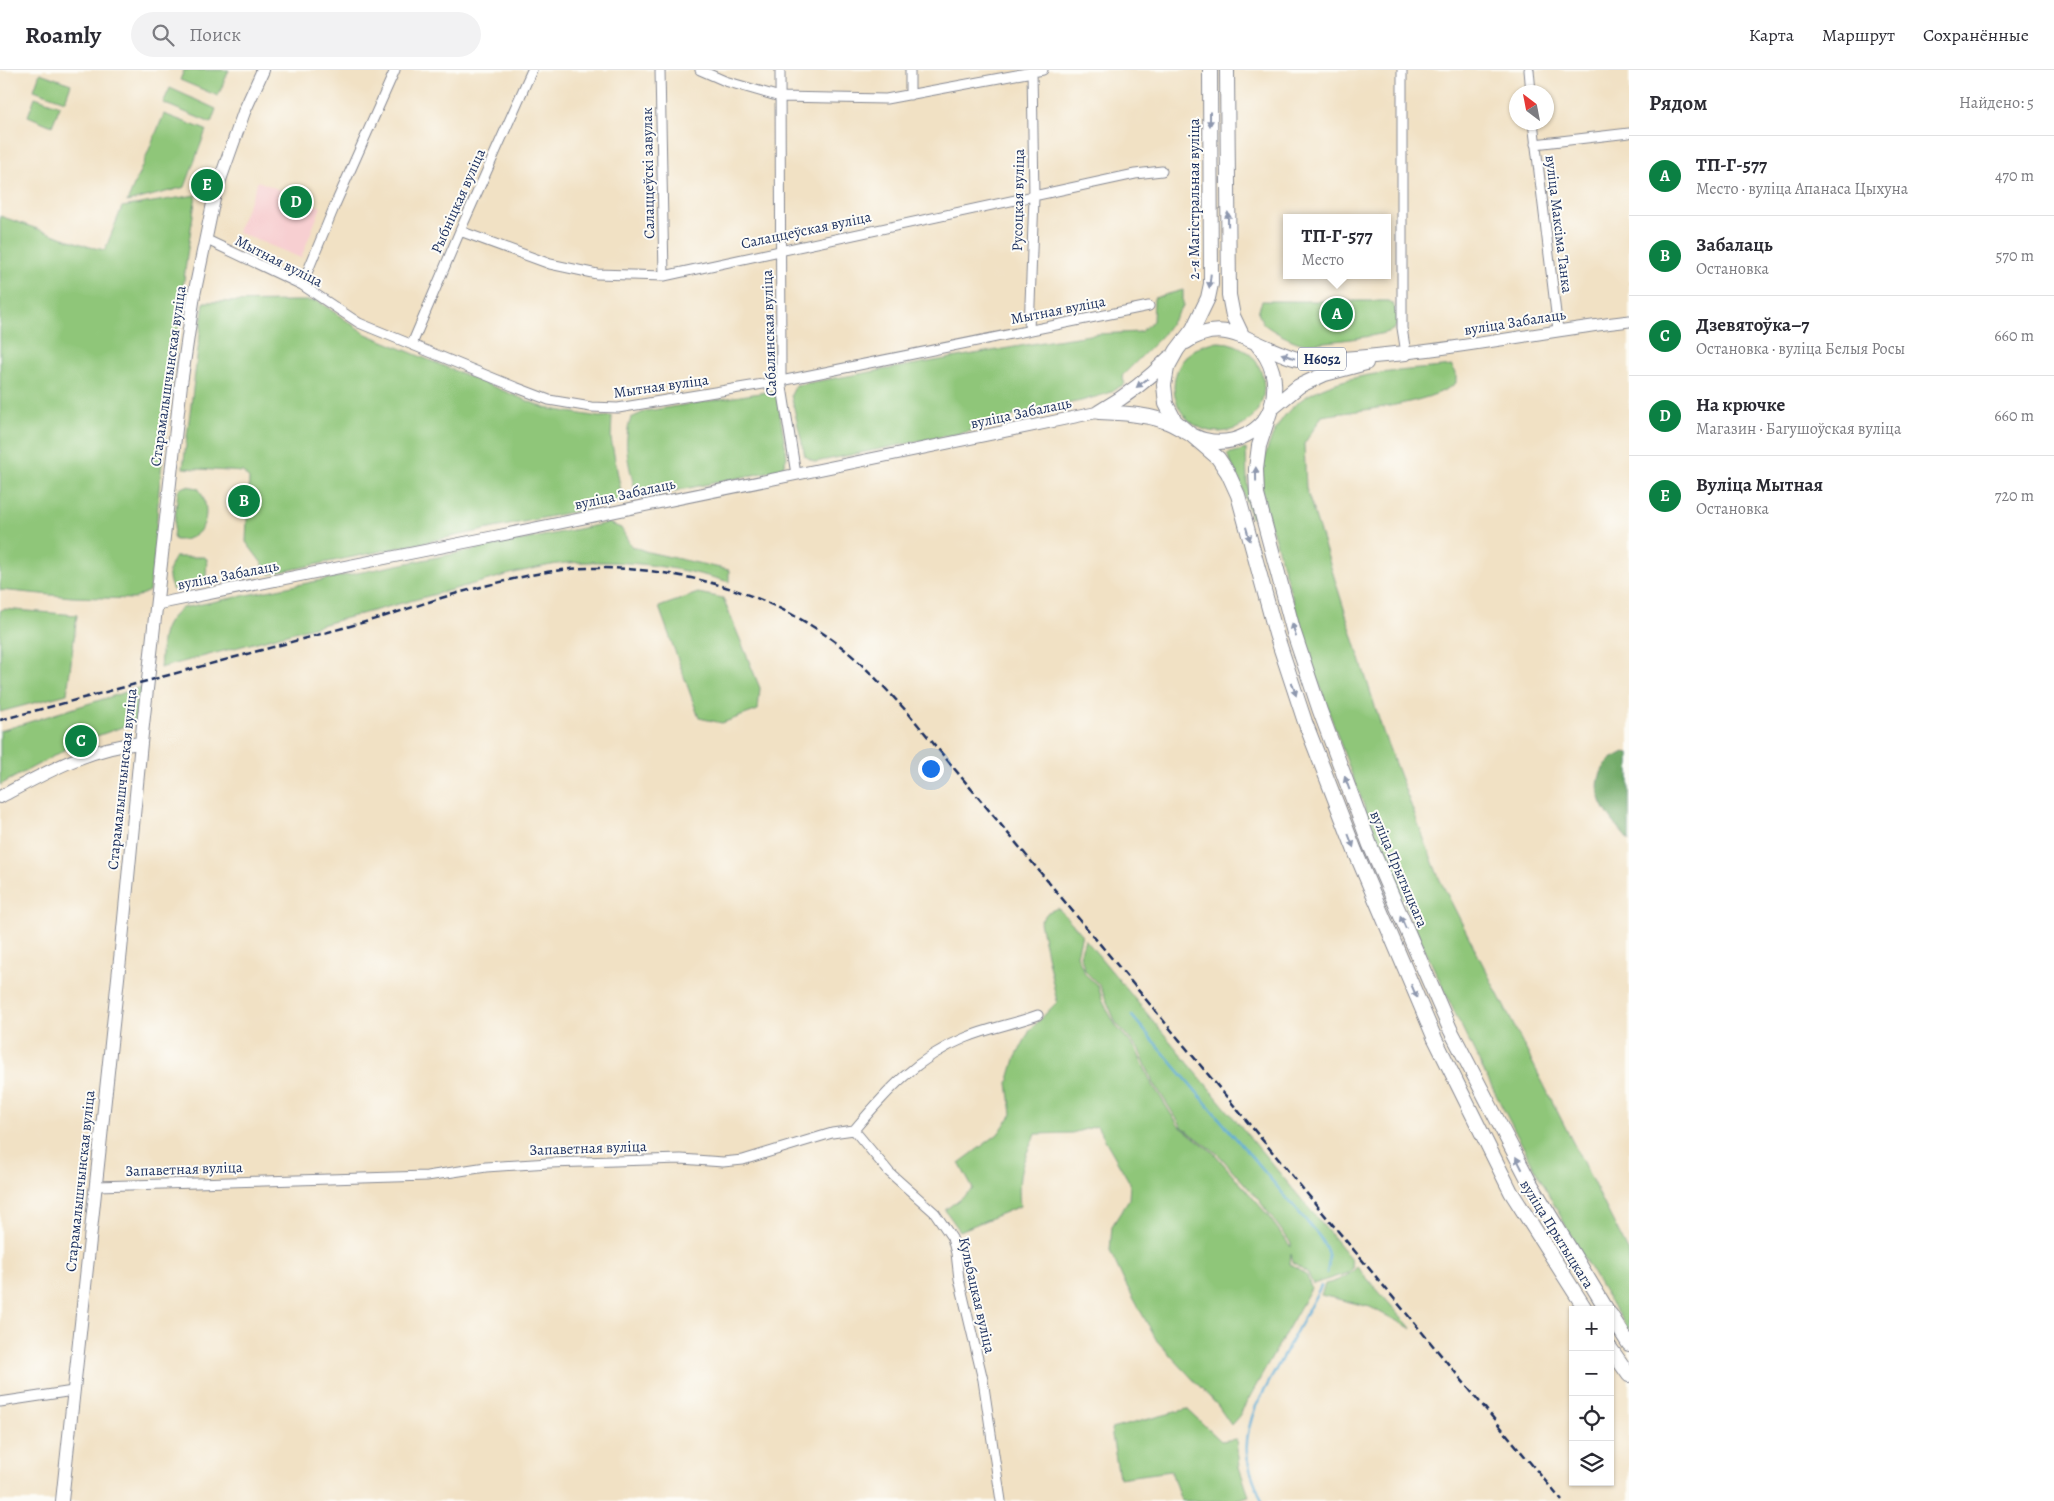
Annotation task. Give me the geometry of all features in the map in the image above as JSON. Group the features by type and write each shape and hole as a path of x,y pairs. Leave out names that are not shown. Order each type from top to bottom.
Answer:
{"main road":[{"name":"Старамалышчынская вуліца","path":"62,1501 97,1186 141,743 182,384 204,239 215,194 244,112 263,70"},
{"name":"2-я Магістральная вуліца","path":"1177,350 1193,328 1208,298 1211,284 1210,70"},
{"path":"1227,70 1229,295 1233,316 1242,335 1257,345 1268,358 1274,374 1275,392 1271,409"},
{"name":"Н6052","path":"1099,412 1124,398 1156,373 1188,340 1208,332 1228,331 1242,335 1296,359 1335,359 1406,353"},
{"name":"Н6052","path":"1177,350 1167,368 1164,385 1166,404 1175,421 1190,434"},
{"name":"Н6052","path":"1099,412 1142,415 1166,421 1190,434 1212,441 1236,440 1256,428 1271,409 1300,386 1325,374 1406,353"},
{"name":"вуліца Прытыцкага","path":"1271,409 1259,446 1256,469 1257,494 1294,634 1320,711 1360,818 1450,1029 1528,1181 1606,1306"},
{"name":"вуліца Прытыцкага","path":"1190,434 1218,458 1228,472 1238,495 1276,634 1305,722 1355,851 1434,1039 1511,1192 1583,1306"},
{"path":"0,797 74,760 121,744 141,743"},
{"path":"1614,1320 1629,1344"},
{"path":"1612,1351 1629,1375"}],"street":[{"path":"302,285 395,70"},
{"name":"Рыбніцкая вуліца","path":"412,344 532,70"},
{"name":"Салаццеўскі завулак","path":"660,70 664,276"},
{"path":"700,70 725,81 780,97 886,99 1043,70"},
{"name":"Сабалянская вуліца","path":"780,70 781,381 796,474"},
{"path":"910,70 910,95"},
{"path":"1402,70 1402,328 1406,353"},
{"path":"1529,70 1530,85"},
{"name":"Русоцкая вуліца","path":"1028,330 1034,197 1032,71"},
{"name":"вуліца Максіма Танка","path":"1534,130 1558,330"},
{"path":"1535,144 1629,133"},
{"name":"Салаццеўская вуліца","path":"460,231 550,264 597,274 664,276 780,249 1136,174 1162,171"},
{"name":"Мытная вуліца","path":"204,239 302,285 359,323 549,400 592,407 618,408 781,381 1149,306"},
{"name":"вуліца Забалаць","path":"1406,353 1558,330 1629,322"},
{"name":"вуліца Забалаць","path":"157,604 1099,412"},
{"path":"854,1130 893,1085 931,1054 966,1038 1038,1015"},
{"name":"Запаветная вуліца","path":"97,1186 427,1176 486,1167 559,1162 681,1159 723,1162 743,1160 832,1133 854,1130"},
{"name":"Кульбацкая вуліца","path":"854,1130 889,1172 935,1214 952,1238 959,1279 988,1406 1001,1501"},
{"path":"0,1402 73,1391"}],"shaded area":[{"path":"258,181 321,207 301,258 237,232"}],"green space":[{"path":"184,70 229,70 218,96 180,80"},
{"path":"40,73 71,84 65,101 34,90"},
{"path":"170,88 216,109 211,123 163,103"},
{"path":"35,97 60,106 52,126 28,116"},
{"path":"164,114 206,130 185,187 127,202"},
{"path":"196,195 159,489 154,562 149,591 134,599 72,597 0,590 0,216 90,247 105,250 122,207"},
{"path":"1183,290 1183,306 1161,337 1122,376 1125,384 1106,394 1019,414 981,429 815,462 805,456 791,395 796,385 1049,341 1097,334 1140,332 1153,321 1154,298"},
{"path":"318,301 366,334 545,408 599,417 612,416 611,439 622,496 616,503 270,574 246,542 249,479 243,472 183,468 204,302"},
{"path":"1262,301 1388,301 1393,304 1397,323 1394,329 1389,332 1332,341 1300,343 1270,329 1263,323 1258,312"},
{"path":"1219,342 1236,346 1251,355 1260,370 1264,387 1260,404 1251,419 1236,428 1219,432 1202,428 1187,419 1178,404 1174,387 1178,370 1187,355 1202,346"},
{"path":"1452,366 1456,373 1456,383 1429,397 1411,402 1322,416 1304,444 1306,488 1384,735 1439,878 1629,1253 1629,1331 1584,1259 1487,1078 1404,903 1355,784 1333,723 1299,620 1263,494 1263,470 1266,453 1279,424 1293,407 1312,393 1333,384 1357,377"},
{"path":"772,391 777,396 787,457 783,467 777,470 645,497 638,495 635,490 627,454 628,427 631,418 646,411"},
{"path":"1246,449 1247,482 1254,517 1251,518 1241,484 1227,454"},
{"path":"187,486 198,488 202,494 205,502 206,517 204,524 195,535 186,539 175,540 173,537 178,491"},
{"path":"608,523 621,528 631,546 648,552 729,570 729,582 709,576 649,565 608,562 555,564 518,572 160,668 165,628 174,615 182,608"},
{"path":"175,557 204,557 207,559 206,577 201,586 173,590 169,573 170,565"},
{"path":"698,593 723,598 760,688 758,710 722,723 699,718 659,607"},
{"path":"3,609 77,615 67,694 0,712 0,611"},
{"path":"142,687 139,721 66,747 65,750 0,785 0,731"},
{"path":"1624,752 1629,753 1629,841 1603,805 1599,795 1598,784 1607,763"},
{"path":"1058,908 1082,934 1077,955 1085,974 1098,986 1103,1002 1116,1026 1136,1049 1151,1082 1178,1125 1214,1153 1266,1213 1291,1247 1291,1243 1258,1199 1218,1154 1182,1127 1153,1082 1139,1050 1116,1023 1100,986 1086,972 1080,955 1085,939 1351,1259 1353,1268 1348,1273 1313,1284 1308,1274 1293,1263 1291,1254 1290,1264 1307,1276 1311,1288 1239,1416 1231,1425 1218,1406 1157,1341 1110,1251 1112,1226 1129,1199 1130,1183 1097,1126 1072,1133 1036,1134 1027,1152 1020,1177 1020,1206 960,1231 945,1210 973,1189 959,1163 998,1134 1012,1114 1008,1083 1015,1059 1030,1030 1057,1002 1040,922 1048,912"},
{"path":"1357,1267 1412,1329 1370,1307 1321,1295 1325,1284 1342,1278"},
{"path":"1187,1409 1221,1441 1236,1439 1239,1467 1249,1496 1232,1501 1181,1501 1171,1471 1119,1478 1111,1429"}],"waterway":[{"path":"1132,1016 1319,1236 1328,1254 1327,1273"},
{"path":"1262,1501 1252,1475 1247,1454 1251,1420 1256,1406 1321,1286"}],"railway":[{"path":"0,720 370,621 465,591 522,577 578,568 625,569 659,572 692,578 756,598 787,612 816,628 843,648 909,714 1562,1501"}],"place":[{"name":"Вуліца Мытная","path":"207,185"},
{"name":"На крючке","path":"296,202"},
{"name":"ТП-Г-577","path":"1337,314"},
{"name":"Забалаць","path":"244,501"},
{"name":"Дзевятоўка–7","path":"81,741"}]}
